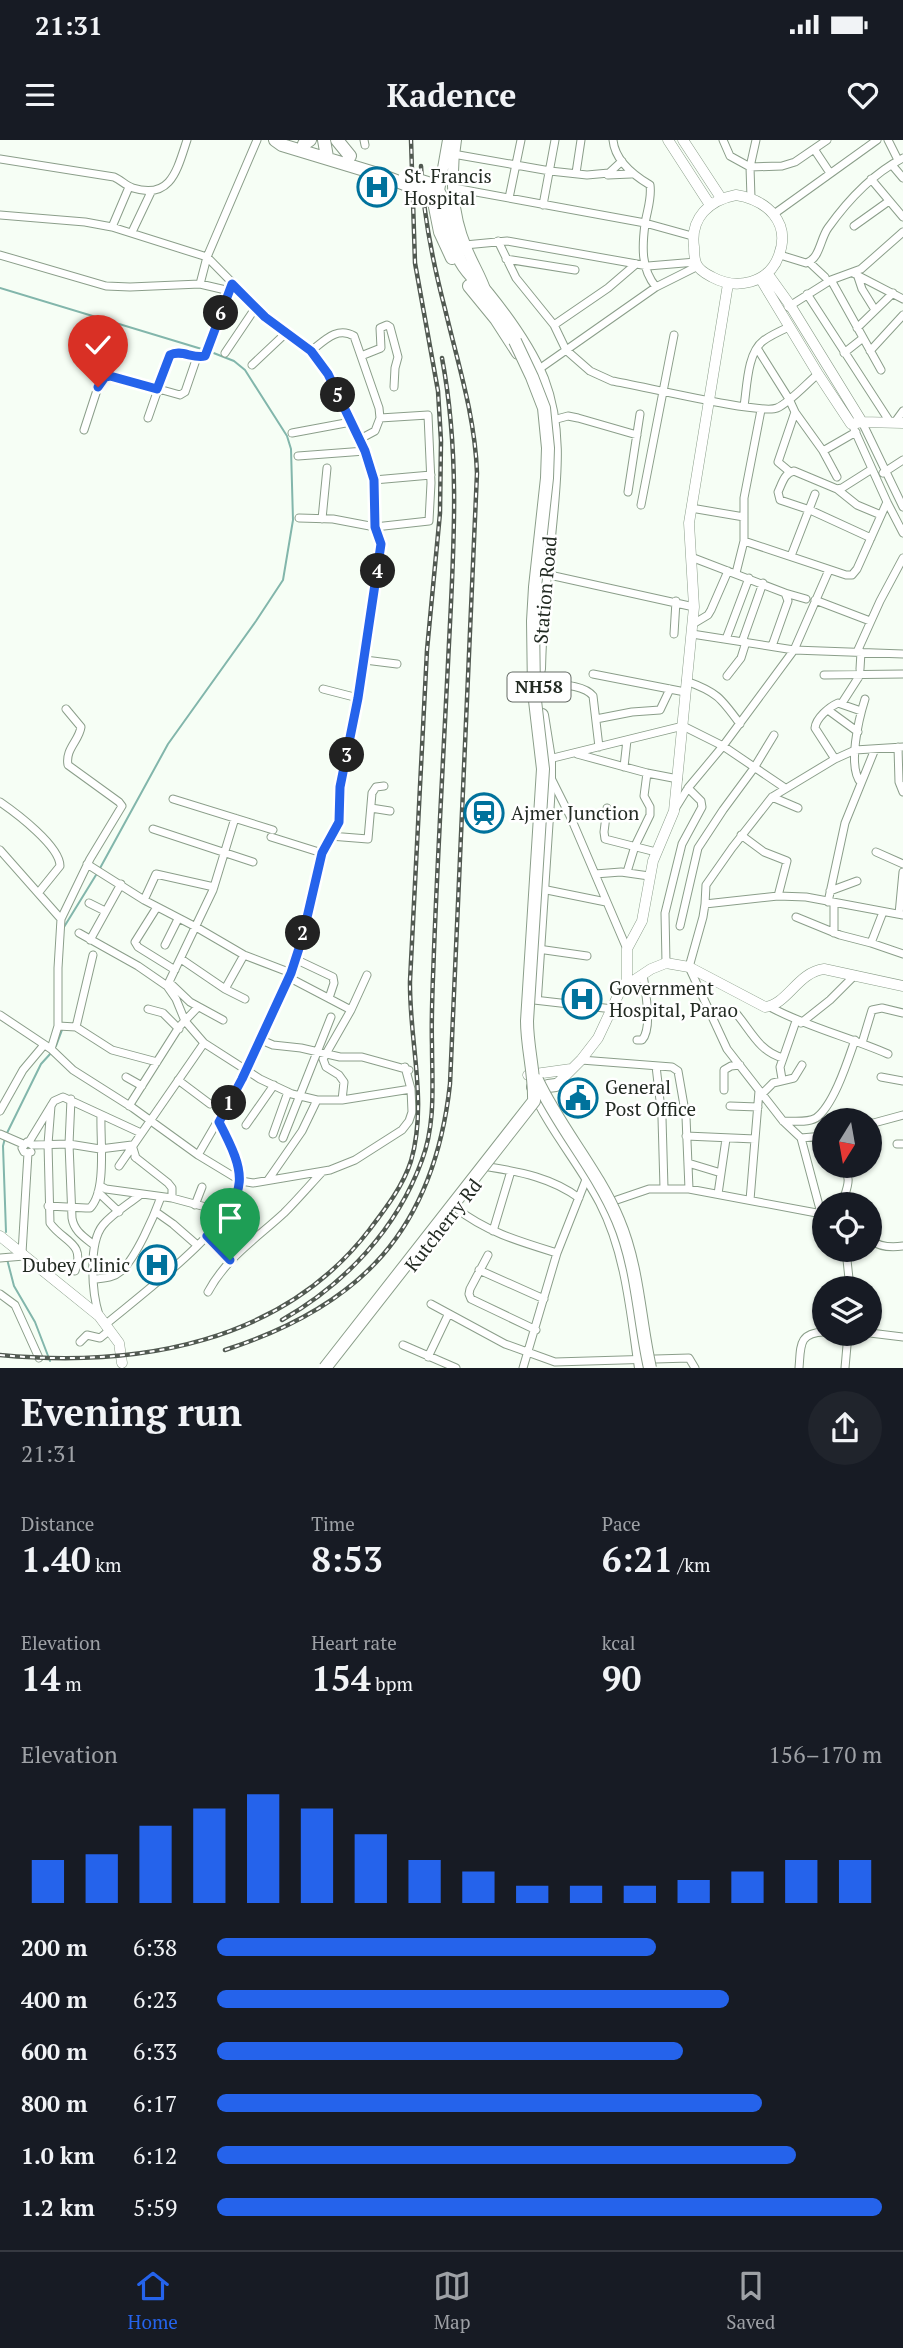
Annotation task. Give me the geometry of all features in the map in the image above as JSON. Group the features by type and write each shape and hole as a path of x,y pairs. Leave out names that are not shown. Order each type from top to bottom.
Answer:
{"highway":[{"path":"275,140 282,145 331,148 434,194"},
{"path":"285,140 331,148 381,171"},
{"name":"Station Road","path":"434,194 440,232 457,269 483,295 542,379 553,420 556,468 545,574 539,683 549,759 534,1000 533,1051 541,1088"},
{"path":"513,336 544,408 548,448 533,621 534,692 543,761 527,1044 541,1088 616,1226 647,1365"},
{"path":"513,336 545,400 553,453 536,655 538,703 547,761 530,1041 534,1071 544,1095 582,1153 618,1221 632,1263 647,1365"},
{"path":"318,1368 541,1088"},
{"path":"324,1368 532,1106 541,1088"},
{"name":"Kutcherry Rd","path":"331,1368 489,1167 541,1088"},
{"name":"NH58","path":"541,1088 588,1177 608,1203"},
{"name":"NH58","path":"541,1088 585,1154 608,1203 647,1365"}],"main road":[{"path":"434,194 448,140"},
{"name":"Station Road","path":"456,140 453,154 456,215 465,245 481,276 483,295"}],"street":[{"path":"0,159 114,177 129,187 151,192 166,186 187,140"},
{"path":"200,284 207,257 257,140"},
{"path":"509,198 521,140"},
{"path":"543,205 555,140"},
{"path":"576,173 581,140"},
{"path":"613,140 631,174 650,185 651,200 640,264 656,287"},
{"path":"668,140 710,205"},
{"path":"683,140 721,198"},
{"path":"723,140 730,156 750,167 782,166 795,162 827,140"},
{"path":"751,198 750,167 755,140"},
{"path":"774,214 877,140"},
{"path":"888,140 903,178"},
{"path":"814,149 830,173"},
{"path":"453,154 550,171 631,174"},
{"path":"603,175 622,161"},
{"path":"779,255 810,263 826,231 858,192 871,179 898,161"},
{"path":"871,179 903,217"},
{"path":"113,227 129,187"},
{"path":"454,188 645,223 692,236"},
{"path":"132,232 151,192"},
{"path":"736,195 760,202 774,214 782,241 779,255 764,276 744,284 728,284 706,273 697,264 692,236 698,219 710,205 721,198 736,195"},
{"path":"853,226 889,201"},
{"path":"0,215 113,227 207,257 231,287 311,351 328,374 360,439 374,480 375,527 381,544 365,660 340,787 339,822 322,853 290,975 244,1073 198,1156"},
{"path":"856,275 903,232"},
{"path":"465,245 507,241 648,266 697,264"},
{"path":"498,242 516,278 554,325 566,350 599,376 761,410 775,409 818,374"},
{"path":"0,255 106,286 130,288 200,284 231,287"},
{"path":"506,259 575,270"},
{"path":"810,263 828,279 881,370"},
{"path":"554,325 640,264"},
{"path":"542,367 656,287 697,264"},
{"path":"856,275 875,310"},
{"path":"780,312 828,279 856,275 903,299"},
{"path":"764,276 790,305 856,426 872,469 903,533"},
{"path":"764,276 789,327 818,374 886,471 903,507"},
{"path":"674,811 694,607 689,523 728,284"},
{"path":"85,430 98,387 105,377 116,377 183,394 201,356 209,347 231,287"},
{"path":"857,328 892,293"},
{"path":"807,295 844,353 896,422"},
{"path":"225,353 256,307"},
{"path":"870,351 903,315"},
{"path":"361,356 380,348 380,328 387,325 390,327 398,356 394,387"},
{"path":"744,407 752,360 757,348 762,342 789,327"},
{"path":"311,351 331,335 343,332 354,336 380,418 375,431 360,439"},
{"path":"252,366 286,333"},
{"path":"641,505 674,335"},
{"path":"844,353 863,338"},
{"path":"757,348 837,477"},
{"path":"148,418 170,355 177,352 201,356"},
{"path":"692,629 711,610 732,572 744,541 744,498 761,410"},
{"path":"896,422 903,411"},
{"path":"790,472 778,462 795,412"},
{"path":"628,492 640,414"},
{"path":"299,518 333,519 375,527 429,521 431,475 428,415 380,418"},
{"path":"553,420 568,416 638,435"},
{"path":"292,433 351,422"},
{"path":"823,451 856,426 896,422"},
{"path":"298,456 365,451"},
{"path":"876,478 903,460"},
{"path":"322,519 327,468"},
{"path":"837,489 872,469"},
{"path":"871,538 810,510 780,500 778,492 786,474 794,471 837,489 857,505 881,515"},
{"path":"374,480 431,475"},
{"path":"792,556 815,494"},
{"path":"744,541 829,570 852,575 887,502"},
{"path":"691,508 744,517"},
{"path":"691,557 806,599"},
{"path":"842,703 860,672 859,652 870,621 903,558"},
{"path":"627,949 642,921 649,876 674,811 688,788 740,724 794,650 829,570"},
{"path":"545,574 694,607"},
{"path":"726,639 749,578"},
{"path":"727,677 738,664 763,583"},
{"path":"772,646 788,601 785,593"},
{"path":"815,600 870,621"},
{"path":"674,634 676,601"},
{"path":"692,629 726,639 794,650 903,654"},
{"path":"365,660 397,664"},
{"path":"824,675 860,672 903,674"},
{"path":"593,674 670,689 705,687 720,697 740,724"},
{"path":"539,683 588,691 593,696 599,747"},
{"path":"596,719 660,710 670,689"},
{"path":"323,690 358,698"},
{"path":"861,783 855,773 855,750 865,699"},
{"path":"835,759 814,726 834,705 842,703 861,711"},
{"path":"0,1111 23,1070 48,1047 58,1026 61,919 87,864 122,806 68,765 67,754 81,727 66,709"},
{"path":"828,710 858,732"},
{"path":"549,759 683,726 723,746 785,788"},
{"path":"680,926 698,848 774,736"},
{"path":"903,738 900,747 899,782 903,792"},
{"path":"624,767 627,740"},
{"path":"816,1192 801,1138 782,1121 727,1049 689,967 705,904 706,885 772,797 855,750 900,747"},
{"path":"834,933 830,891 845,823 876,749"},
{"path":"574,753 678,779"},
{"path":"627,872 650,811 644,796 647,773"},
{"path":"549,774 627,949 627,984"},
{"path":"330,836 368,839 374,790 384,786"},
{"path":"667,964 665,913 682,844 702,807 701,800 688,788"},
{"path":"772,797 798,808"},
{"path":"173,799 234,818 322,853"},
{"path":"0,802 27,823 60,856 61,866 39,892"},
{"path":"371,808 390,811"},
{"path":"607,808 605,839 656,852"},
{"path":"168,984 214,887 234,818"},
{"path":"153,829 253,862"},
{"path":"741,835 764,852 787,861 778,896"},
{"path":"0,850 61,919"},
{"path":"876,852 903,864"},
{"path":"87,864 158,908 244,955 290,975 351,1010"},
{"path":"595,874 627,872 649,876"},
{"path":"705,904 778,896 806,897 901,915 903,872"},
{"path":"144,900 156,874 214,887"},
{"path":"830,891 857,881"},
{"path":"90,940 121,884"},
{"path":"542,889 606,902"},
{"path":"89,903 105,911"},
{"path":"158,908 135,942 138,947 175,970"},
{"path":"872,943 883,912"},
{"path":"796,917 834,933 903,954"},
{"path":"165,945 178,919"},
{"path":"79,933 168,984 198,1007 223,1020"},
{"path":"538,949 587,956"},
{"path":"76,1027 93,955"},
{"path":"225,989 244,955"},
{"path":"180,959 245,999"},
{"path":"296,959 333,977 334,983 329,998"},
{"path":"541,1088 572,1069 581,1060 598,1038 617,997 627,984 667,964 689,967 761,1006 770,1007 798,1022 858,1041 888,1054"},
{"path":"770,1007 808,973 816,970 824,969 903,986"},
{"path":"637,1040 642,1040 647,1034 643,974"},
{"path":"342,1100 344,1082 323,1063 326,1052 351,1010 367,975"},
{"path":"782,1079 780,1067 798,1022 830,1000 855,975"},
{"path":"168,984 176,999 181,1025"},
{"path":"534,1000 612,1012 647,1012"},
{"path":"129,1106 181,1025 198,1007"},
{"path":"782,1121 805,1121 815,1118 823,1109 842,1077 872,1010 882,1008 903,1013"},
{"path":"148,1009 163,1013 244,1073 300,1096 317,1100 342,1100 411,1089"},
{"path":"711,1013 735,1012 763,1049 783,1058"},
{"path":"0,1015 48,1047 73,1070 198,1156 241,1181 253,1183 322,1172 355,1160 402,1130 409,1121 412,1112 407,1068 362,1057 350,1058 274,1045 259,1039"},
{"path":"283,1138 331,1017"},
{"path":"58,1026 76,1027 112,1050 158,1062"},
{"path":"119,1166 204,1043"},
{"path":"581,1060 672,1067 680,1075 689,1189"},
{"path":"723,1090 726,1067 740,1065"},
{"path":"750,1200 761,1092 782,1079 794,1078 802,1065"},
{"path":"656,1066 662,1118 664,1188"},
{"path":"541,1088 572,1069"},
{"path":"126,1077 142,1086"},
{"path":"881,1077 903,1081"},
{"path":"178,1080 210,1104"},
{"path":"246,1125 274,1085"},
{"path":"273,1134 288,1092"},
{"path":"28,1144 60,1097 71,1099 141,1133"},
{"path":"71,1099 70,1208 73,1225 94,1245"},
{"path":"268,1180 302,1131 317,1100"},
{"path":"730,1106 758,1107"},
{"path":"51,1107 48,1206 52,1227 73,1244 80,1255 75,1271"},
{"path":"48,1206 90,1208 94,1204 99,1189 101,1115"},
{"path":"882,1121 903,1115"},
{"path":"80,1342 87,1335 104,1328 197,1245 234,1204 241,1181 232,1146 219,1122"},
{"path":"1,1134 28,1144 69,1144 100,1149 130,1148"},
{"path":"686,1136 755,1139"},
{"path":"801,1138 812,1137"},
{"path":"718,1194 726,1139"},
{"path":"20,1255 28,1153 33,1149 28,1144"},
{"path":"130,1148 136,1158 168,1183 172,1188 172,1199"},
{"path":"688,1163 721,1173"},
{"path":"489,1167 559,1184 579,1198"},
{"path":"493,1231 510,1171"},
{"path":"208,1292 229,1261 283,1214 322,1172"},
{"path":"523,1368 557,1253 588,1177"},
{"path":"195,1205 202,1187"},
{"path":"99,1189 172,1199 228,1213"},
{"path":"99,1189 119,1212"},
{"path":"608,1203 649,1189 689,1189 812,1213"},
{"path":"104,1328 95,1302 93,1241 103,1225 141,1194"},
{"path":"94,1279 110,1278 123,1270 148,1230 161,1197"},
{"path":"456,1208 508,1239 557,1253"},
{"path":"156,1212 197,1245"},
{"path":"0,1236 119,1343 122,1363"},
{"path":"207,1236 229,1261"},
{"path":"882,1246 903,1246"},
{"path":"2,1257 20,1255"},
{"path":"488,1255 470,1289 471,1299 536,1330"},
{"path":"479,1270 544,1299"},
{"path":"0,1294 15,1305 39,1358"},
{"path":"430,1304 505,1344 562,1363 647,1365 692,1359 695,1368"},
{"path":"429,1368 430,1358 449,1315"},
{"path":"799,1368 801,1345 806,1336 812,1333"},
{"path":"882,1334 903,1337"},
{"path":"403,1345 456,1368"},
{"path":"845,1368 847,1346"},
{"path":"677,1359 680,1368"}],"waterway":[{"path":"0,288 205,350"},
{"path":"99,870 168,744 283,580 293,520 291,449 287,436 245,370 234,361 211,352"},
{"path":"64,927 96,875"},
{"path":"56,1046 62,1030"},
{"path":"7,1133 41,1064 51,1053"},
{"path":"5,1138 6,1232"},
{"path":"7,1259 14,1286 35,1322 50,1361"}],"railway":[{"path":"0,1355 104,1357 155,1351 204,1340 251,1322 295,1299 335,1268 388,1205 411,1161 416,1139 418,1094 410,981 427,650 440,513 441,441 438,391 415,263 411,140"},
{"path":"225,1350 273,1332 315,1310 352,1285 382,1255 408,1221 427,1181 441,1136 450,1084 477,473 469,411 429,239 421,166"},
{"path":"282,1320 327,1290 366,1252 383,1231 411,1185 422,1160 429,1132 432,1103 434,950 454,536 451,429 442,358"}],"place":[{"name":"St. Francis Hospital","path":"377,187"},
{"name":"Ajmer Junction","path":"484,813"},
{"name":"Government Hospital, Parao","path":"582,999"},
{"name":"General Post Office","path":"578,1098"},
{"name":"Dubey Clinic","path":"157,1265"}],"route":[{"path":"98,387 105,377 110,376 157,389 170,355 177,352 203,358 232,284 265,317 311,351 328,374 360,439 374,480 375,527 381,544 358,698 340,787 339,822 322,853 302,939 291,973 219,1122 232,1146 241,1181 234,1204 207,1236 230,1260"}]}
